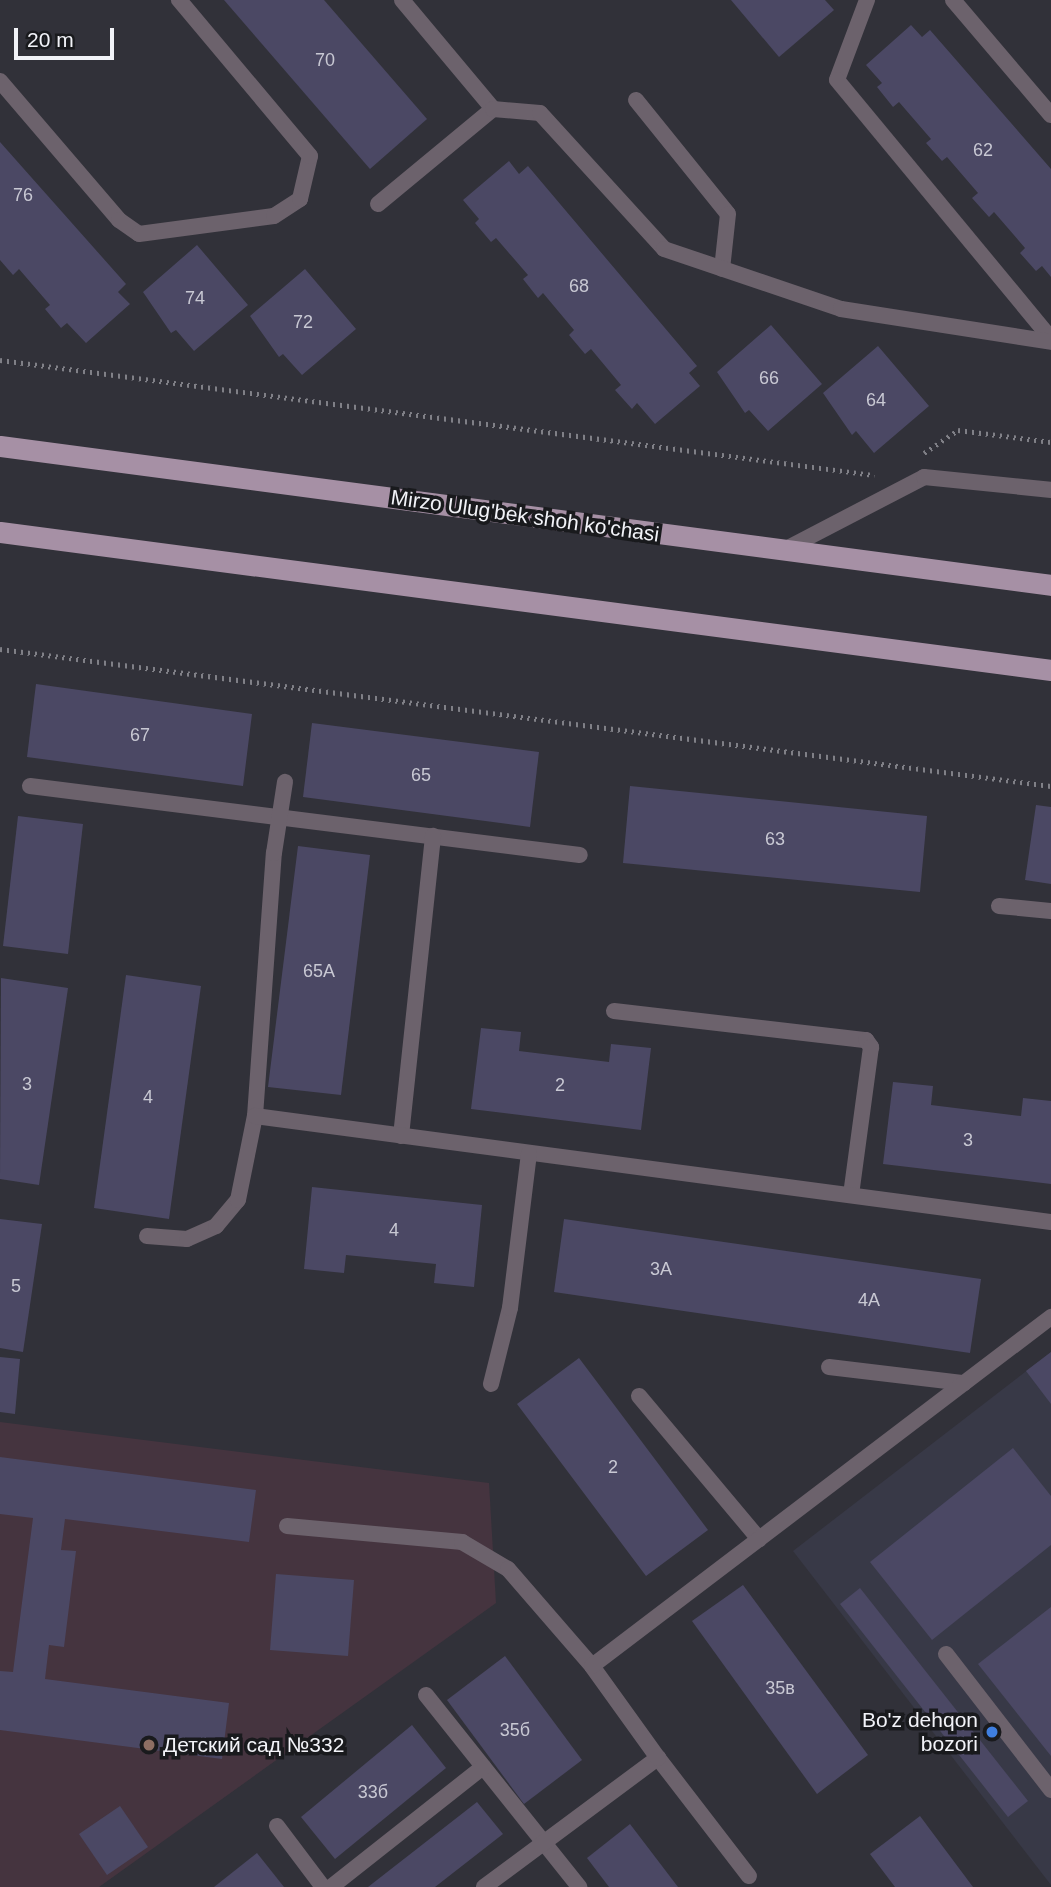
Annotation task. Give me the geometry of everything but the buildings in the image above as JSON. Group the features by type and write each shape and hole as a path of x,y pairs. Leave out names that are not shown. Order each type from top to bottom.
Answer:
{"main road":[{"name":"Mirzo Ulug'bek shoh ko'chasi","path":"0,446 1051,585"},
{"path":"0,531 1051,670"}],"lane":[{"path":"0,81 119,220 139,234 274,216 300,199 310,156 179,0"},
{"path":"402,0 493,109"},
{"path":"867,0 836,80 1051,340"},
{"path":"953,0 1051,115"},
{"path":"636,100 728,214 722,269"},
{"path":"378,204 493,109 540,113 664,249 841,309 1051,340"},
{"path":"784,550 924,477 1051,490"},
{"path":"147,1236 187,1239 216,1226 238,1200 255,1116 285,782"},
{"path":"30,786 580,855"},
{"path":"401,1136 433,836"},
{"path":"999,906 1051,911"},
{"path":"614,1011 866,1040 871,1047 851,1195"},
{"path":"255,1116 1051,1222"},
{"path":"491,1384 510,1308 529,1153"},
{"path":"592,1666 1051,1317"},
{"path":"829,1367 964,1383"},
{"path":"639,1396 759,1539"},
{"path":"287,1526 462,1542 508,1569 592,1666 658,1758 749,1876"},
{"path":"946,1654 1051,1790"},
{"path":"426,1695 579,1887"},
{"path":"484,1887 658,1758"},
{"path":"331,1887 483,1767"},
{"path":"277,1826 323,1887"}],"path":[{"path":"0,360 887,477"},
{"path":"917,457 957,430 1051,442"},
{"path":"0,649 1051,786"}],"shaded area":[{"name":"Bo'z dehqon bozori","path":"1051,1352 1051,1885 793,1551"},
{"name":"Детский сад №332","path":"0,1422 489,1483 496,1603 99,1887 0,1887"}],"place":[{"name":"Bo'z dehqon bozori","path":"992,1732"},
{"name":"Детский сад №332","path":"149,1745"}]}
